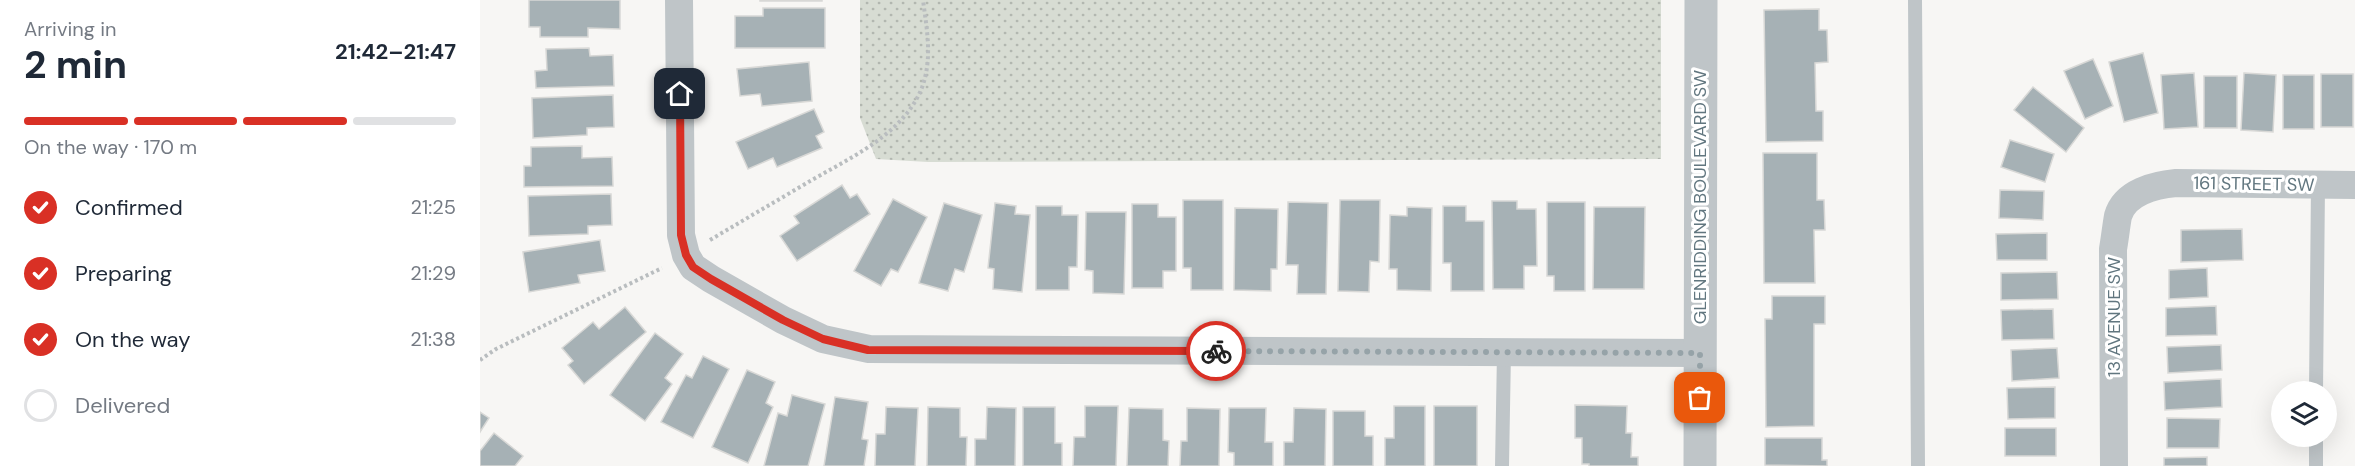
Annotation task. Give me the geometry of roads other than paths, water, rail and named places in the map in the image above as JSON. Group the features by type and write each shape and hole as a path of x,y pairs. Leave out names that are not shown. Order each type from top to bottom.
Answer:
{"street":[{"path":"679,0 681,235 686,255 693,267 783,320 823,339 868,350 1700,353"},
{"name":"GLENRIDDING BOULEVARD SW","path":"1700,466 1701,0"},
{"name":"161 STREET SW","path":"2153,186 2176,183 2355,185"},
{"name":"13 AVENUE SW","path":"2114,466 2114,249 2119,213 2131,198 2153,186"}],"lane":[{"path":"1915,0 1918,466"},
{"path":"2316,381 2318,185"},
{"path":"1502,466 1504,352"},
{"path":"2316,447 2316,466"}]}
